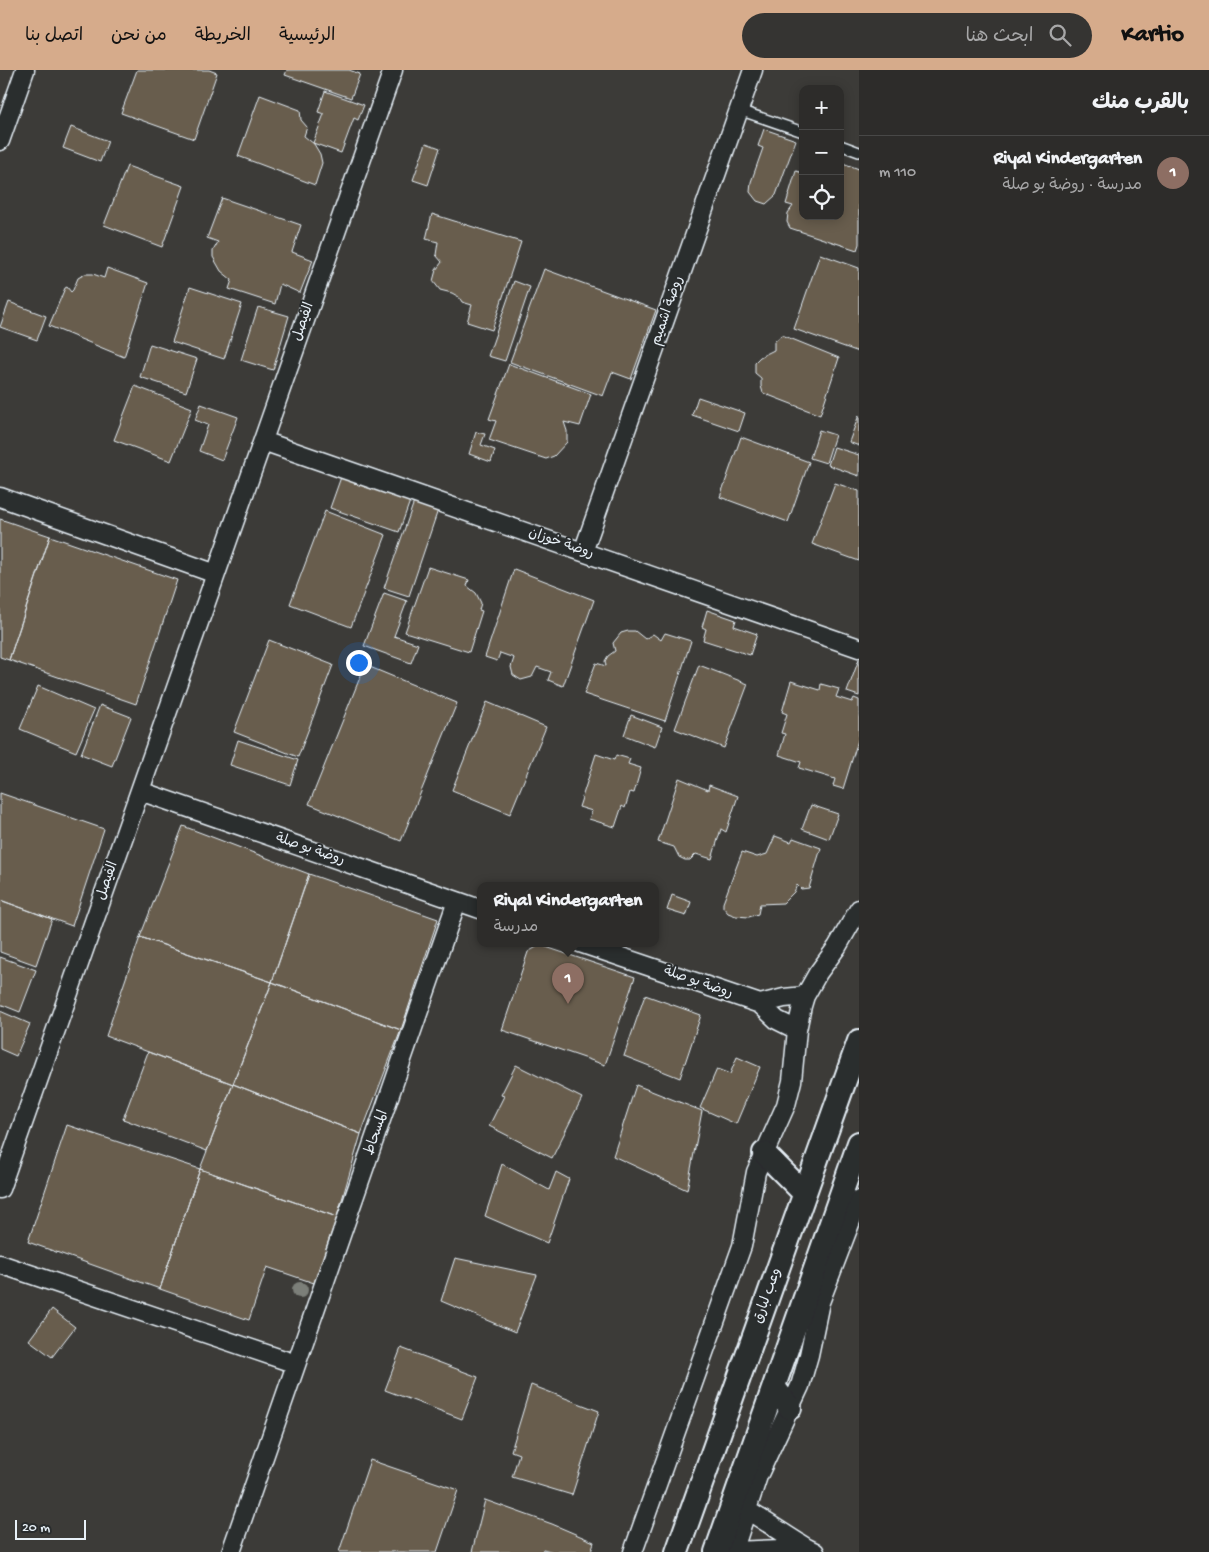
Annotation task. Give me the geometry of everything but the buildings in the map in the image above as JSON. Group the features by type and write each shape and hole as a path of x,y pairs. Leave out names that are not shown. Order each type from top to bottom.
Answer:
{"street":[{"path":"0,141 25,70"},
{"name":"الفيصل","path":"0,1189 393,70"},
{"name":"روضة اشميم","path":"583,552 753,70"},
{"name":"روضة خوزان","path":"263,441 859,648"},
{"path":"0,497 216,574"},
{"name":"روضة بو صلة","path":"140,791 477,908"},
{"name":"المسحاط","path":"231,1552 457,901"},
{"path":"634,1552 742,1246 754,1181 764,1153 786,1105 792,1081 796,1030 806,996 818,973 837,947 859,909"},
{"name":"روضة بو صلة","path":"592,947 760,1004"},
{"path":"760,1004 790,997 806,996"},
{"path":"760,1004 776,1020 796,1030"},
{"name":"وعب لبارق","path":"677,1552 859,1041"},
{"path":"728,1552 747,1510 758,1476 806,1370 820,1302 849,1200 859,1143"},
{"path":"764,1153 804,1193"},
{"path":"728,1552 774,1387 859,1178"},
{"path":"0,1264 296,1364"},
{"path":"774,1387 790,1408"},
{"path":"747,1510 811,1550"},
{"path":"728,1552 811,1550"}],"lane":[{"path":"739,110 799,131"},
{"path":"844,146 859,152"}],"place":[{"name":"Riyal Kindergarten","path":"568,1004"}]}
